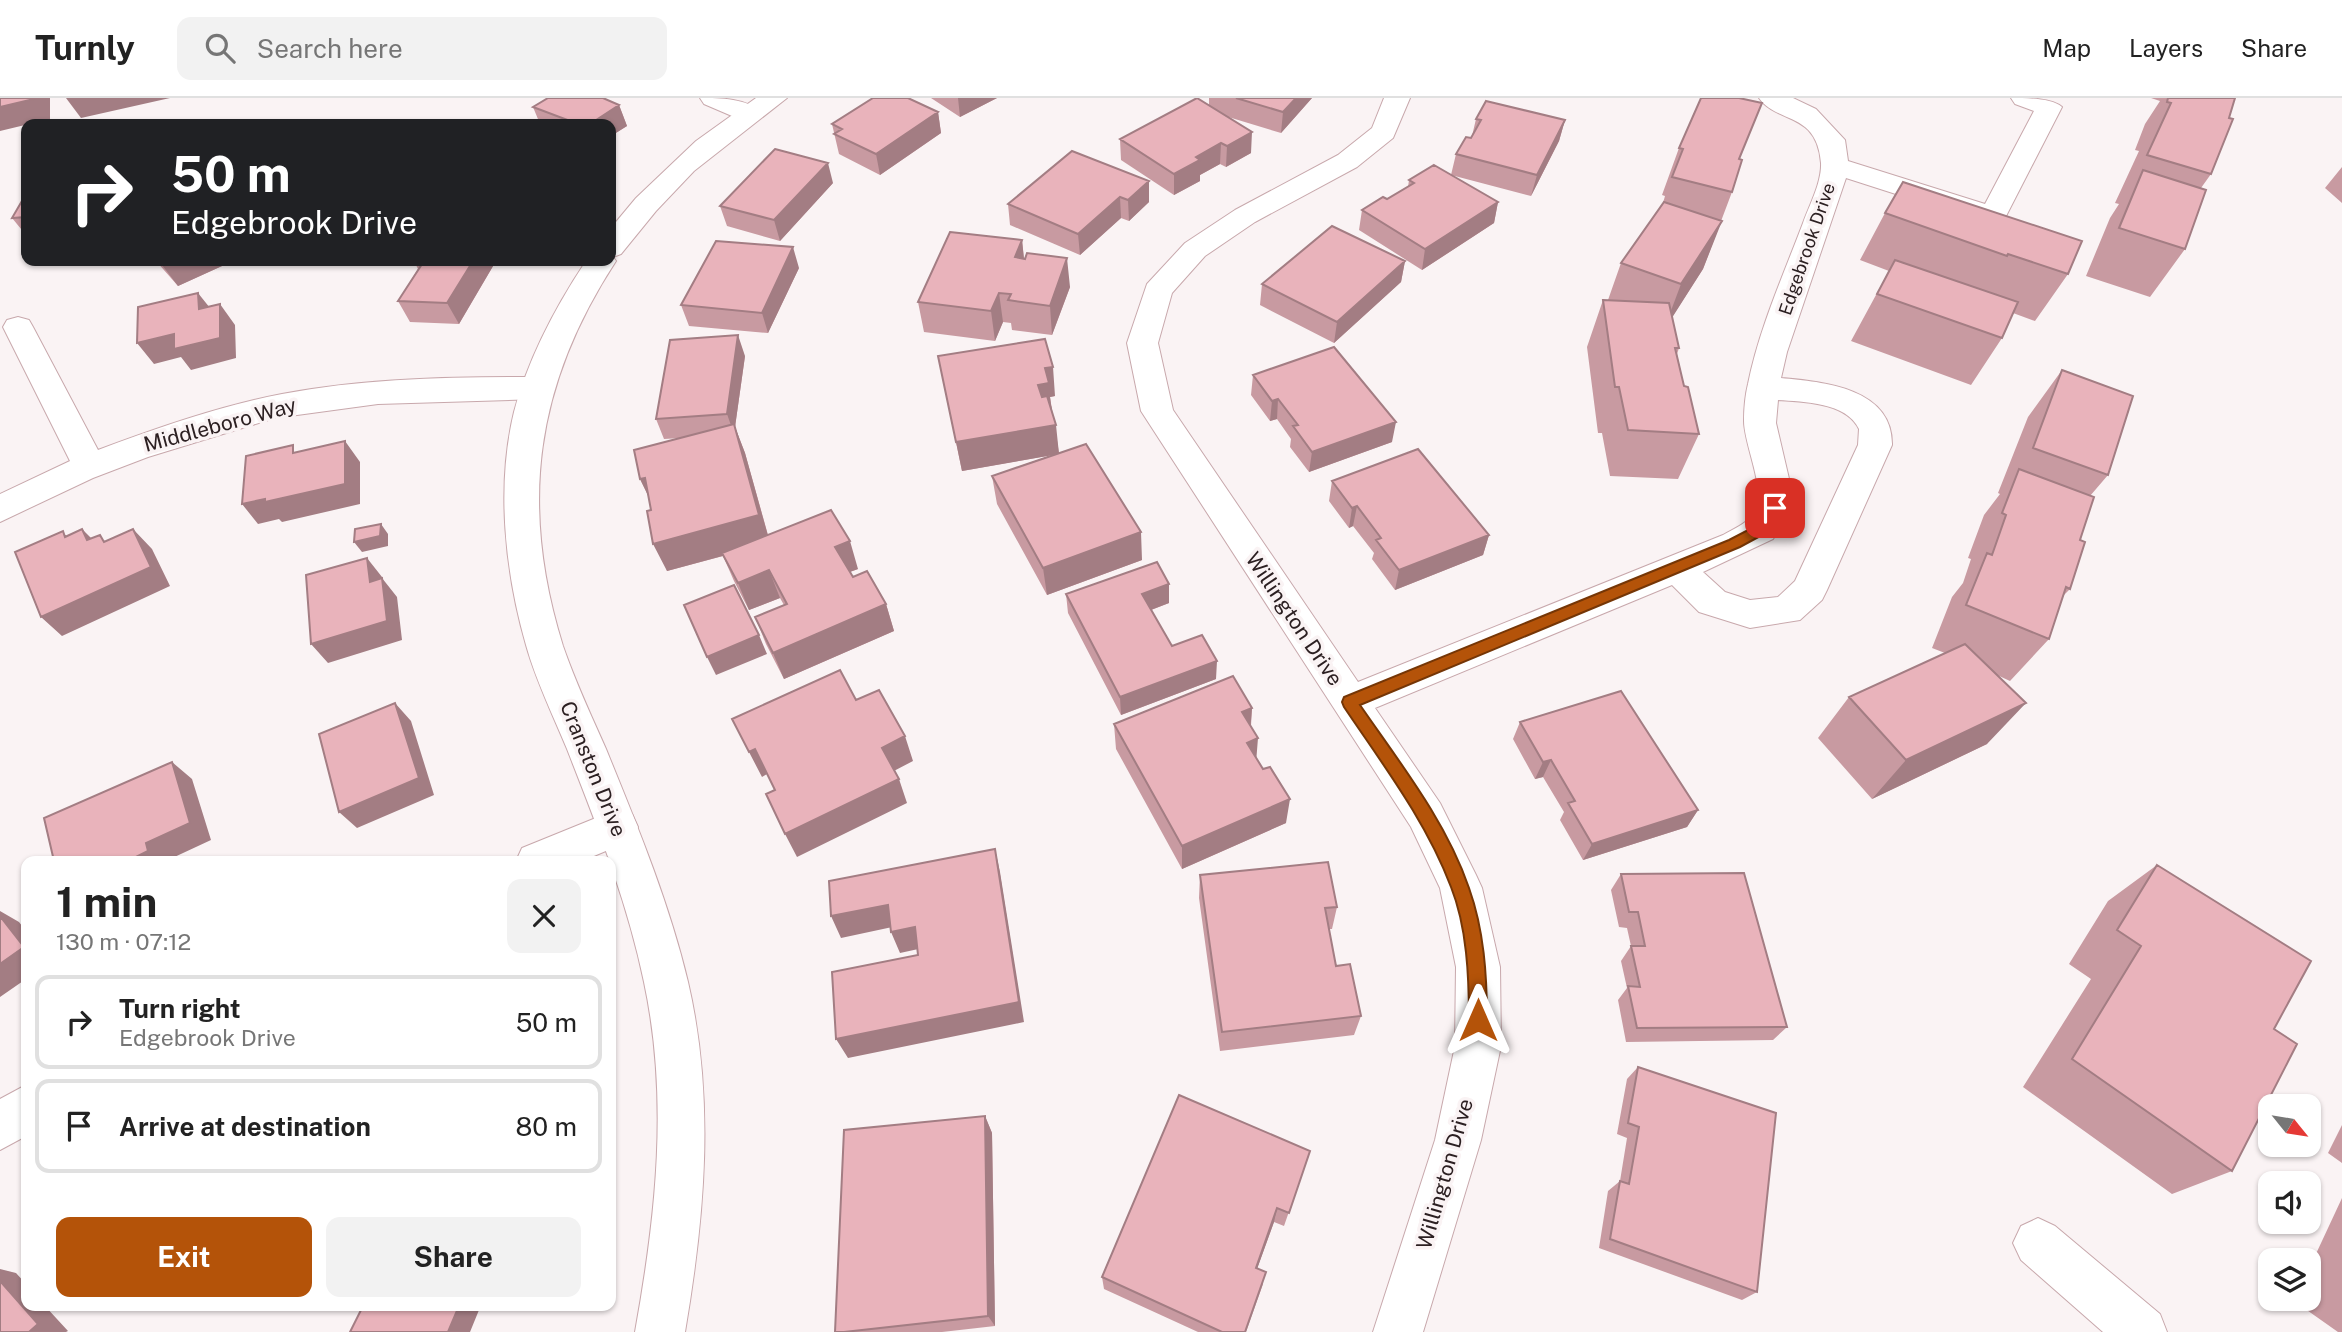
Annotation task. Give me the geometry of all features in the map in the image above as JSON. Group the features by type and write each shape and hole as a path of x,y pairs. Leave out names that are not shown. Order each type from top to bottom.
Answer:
{"street":[{"path":"713,98 748,113"},
{"path":"616,242 649,201 682,167 748,113 774,98"},
{"name":"Willington Drive","path":"1397,98 1397,110 1388,126 1355,155 1219,231 1174,269 1158,290 1146,316 1142,365 1157,411 1426,815 1461,888 1478,967 1478,1046 1461,1126 1398,1332"},
{"name":"Edgebrook Drive","path":"1350,702 1761,530 1775,508 1773,483 1760,423 1763,387 1771,352 1835,166 1830,140 1807,115 1772,98"},
{"path":"1835,166 1993,216 2049,107 2024,98"},
{"name":"Cranston Drive","path":"598,266 559,336 538,388 528,422 523,458 525,537 530,579 544,642 618,827 655,937 680,1053 684,1145 677,1219 660,1332"},
{"path":"18,327 89,465"},
{"path":"1676,567 1712,602 1751,614 1787,610 1809,590 1875,445 1874,426 1860,409 1835,396 1763,387"},
{"name":"Middleboro Way","path":"0,509 42,486 153,440 283,405 380,394 470,388 538,388"},
{"path":"549,856 618,827"},
{"path":"0,1126 21,1111"},
{"path":"2038,1243 2141,1332"}],"building":[{"path":"0,98 34,98 34,99 0,107"},
{"path":"548,98 603,98 619,105 598,119 565,119 533,107"},
{"path":"873,98 908,98 938,112 876,154 834,134 842,129 832,124"},
{"path":"1197,98 1252,132 1227,146 1221,143 1196,157 1200,160 1174,174 1120,139"},
{"path":"1236,98 1296,98 1283,112"},
{"path":"1701,98 1739,98 1762,103 1739,159 1742,160 1732,192 1672,177 1683,149 1679,148"},
{"path":"2168,98 2235,98 2229,118 2233,119 2211,174 2147,155 2171,103 2167,102"},
{"path":"1486,101 1565,120 1537,175 1456,154 1466,137 1471,138 1481,120 1476,119"},
{"path":"775,149 828,163 774,220 720,206"},
{"path":"1072,151 1149,181 1128,200 1120,197 1078,234 1008,204"},
{"path":"1434,165 1498,202 1425,249 1362,210 1414,183 1409,180"},
{"path":"2143,170 2206,190 2185,249 2119,228"},
{"path":"1903,182 2082,241 2068,274 2008,254 2007,256 1885,213"},
{"path":"1664,202 1722,221 1681,284 1621,263"},
{"path":"21,203 21,217 12,218"},
{"path":"1332,226 1405,261 1337,322 1262,284"},
{"path":"950,232 1022,240 1015,257 1025,259 1027,253 1067,258 1050,306 1008,300 1011,294 999,293 991,311 918,302"},
{"path":"716,241 793,247 762,313 681,305"},
{"path":"1895,260 2018,302 2002,338 1877,294"},
{"path":"421,266 470,266 447,303 398,301"},
{"path":"198,293 199,309 220,304 220,338 174,349 174,334 137,343 138,307"},
{"path":"1603,300 1669,303 1679,348 1675,348 1699,434 1628,430 1619,387 1615,387"},
{"path":"738,335 727,414 656,419 670,340"},
{"path":"1045,339 1053,367 1045,368 1049,383 1038,385 1042,397 1047,396 1056,425 956,442 938,356"},
{"path":"1334,347 1396,422 1312,452 1293,426 1298,425 1278,399 1272,401 1253,375"},
{"path":"2062,370 2133,396 2108,475 2033,448"},
{"path":"734,424 759,515 653,544 647,511 651,510 645,478 640,479 634,450"},
{"path":"345,441 345,484 265,502 265,499 242,504 246,456 293,445 293,453"},
{"path":"1086,444 1141,532 1043,568 992,476"},
{"path":"1418,449 1489,535 1399,570 1376,540 1381,538 1357,506 1352,508 1332,481"},
{"path":"2019,469 2094,497 2080,540 2085,542 2070,589 2066,587 2049,639 1966,605 1987,553 1992,555 2006,515 2002,513"},
{"path":"831,510 850,541 835,547 853,577 867,571 886,604 773,653 755,617 787,604 769,570 738,583 722,553"},
{"path":"381,524 380,536 354,542 355,529"},
{"path":"82,529 87,540 100,535 104,542 133,529 151,567 41,617 15,552 63,531 65,537"},
{"path":"367,558 370,582 382,578 387,621 311,644 306,575"},
{"path":"1157,562 1169,584 1142,594 1172,646 1202,635 1217,661 1120,697 1066,594"},
{"path":"734,585 759,635 707,657 684,605"},
{"path":"1965,644 2026,703 1906,760 1849,697"},
{"path":"840,670 856,700 879,690 905,736 882,748 899,779 785,834 766,794 775,790 755,749 749,752 732,719"},
{"path":"1233,676 1252,708 1242,712 1258,738 1247,743 1263,769 1270,767 1290,799 1182,846 1114,724"},
{"path":"1621,691 1698,810 1592,844 1568,803 1575,801 1551,760 1543,762 1520,722"},
{"path":"395,703 419,778 339,812 319,734"},
{"path":"172,762 190,823 146,843 148,851 138,856 53,856 44,818"},
{"path":"995,849 1019,1002 836,1039 832,972 918,955 915,927 891,932 888,905 831,916 829,881"},
{"path":"1328,862 1337,907 1325,908 1336,966 1350,964 1361,1016 1222,1032 1200,875"},
{"path":"2157,865 2311,961 2274,1029 2297,1044 2271,1094 2258,1094 2258,1120 2232,1171 2072,1059 2141,946 2117,930"},
{"path":"1744,873 1787,1027 1637,1028 1628,986 1640,987 1631,946 1645,946 1638,912 1629,912 1621,874"},
{"path":"0,916 21,943 21,949 0,964"},
{"path":"1638,1067 1776,1113 1757,1292 1610,1239 1620,1181 1629,1184 1639,1127 1628,1123"},
{"path":"1179,1095 1310,1151 1289,1213 1277,1208 1256,1268 1266,1272 1245,1332 1222,1332 1102,1277"},
{"path":"985,1116 988,1316 835,1332 844,1130"},
{"path":"0,1281 21,1305 21,1311 27,1311 38,1324 29,1332 0,1332"},
{"path":"360,1311 457,1311 448,1332 350,1332"}],"route":[{"path":"1478,1020 1478,967 1461,888 1426,815 1350,702 1735,544 1761,530 1775,508"}]}
